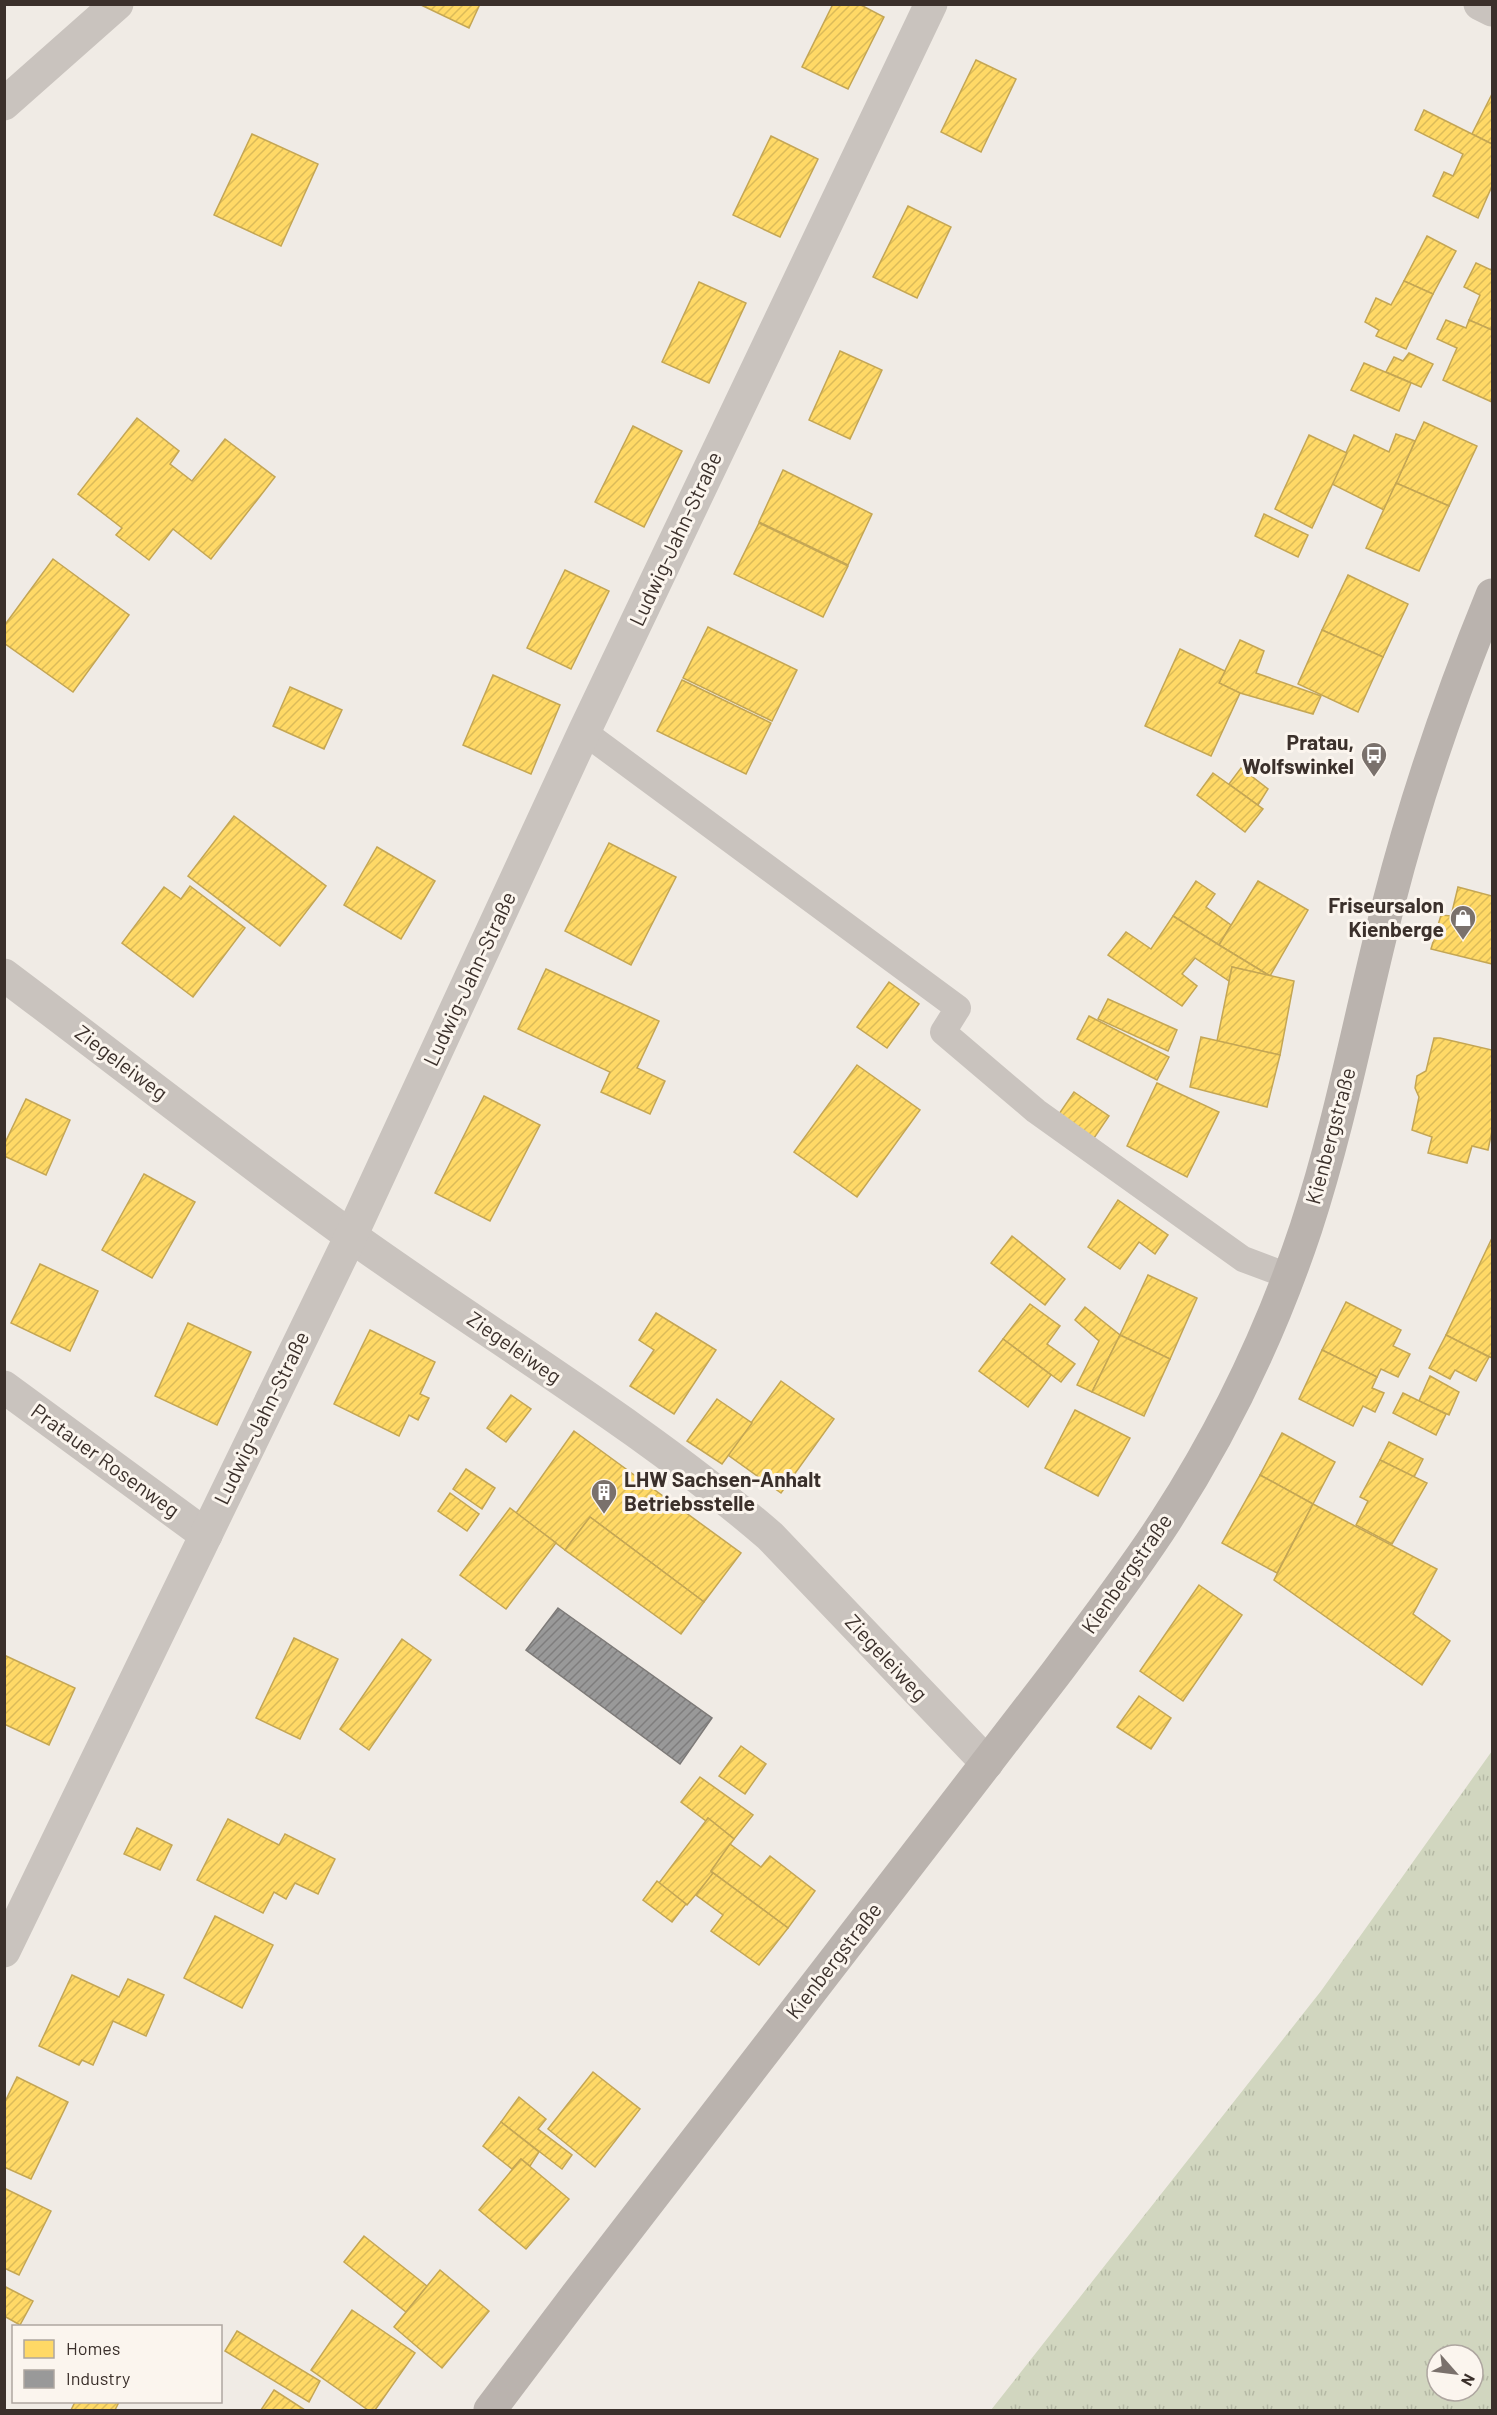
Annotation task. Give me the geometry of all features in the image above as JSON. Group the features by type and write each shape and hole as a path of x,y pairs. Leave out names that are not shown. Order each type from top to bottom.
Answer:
{"main road":[{"name":"Kienbergstraße","path":"490,2410 1124,1582 1166,1519 1214,1437 1244,1378 1306,1229 1331,1142 1389,902 1412,819 1447,712 1492,595"}],"street":[{"path":"4,104 117,4"},
{"name":"Ludwig-Jahn-Straße","path":"4,1951 351,1236 584,732 931,4"},
{"path":"1480,4 1492,10"},
{"name":"Ziegeleiweg","path":"4,975 351,1236 671,1457 734,1504 770,1536 987,1763"},
{"name":"Pratauer Rosenweg","path":"4,1388 206,1534"}],"lane":[{"path":"584,732 958,1008 943,1032 1036,1111 1243,1259 1288,1276"}],"green space":[{"path":"1492,1751 1492,2410 991,2410 1321,1991"}],"building: Homes":[{"path":"419,4 480,4 469,28"},
{"path":"833,4 859,4 884,17 848,89 802,67"},
{"path":"976,60 1016,79 981,152 941,132"},
{"path":"1492,94 1492,144 1472,134"},
{"path":"1424,110 1492,144 1492,186 1478,218 1433,196 1444,172 1453,176 1463,154 1415,130"},
{"path":"252,134 318,164 281,246 214,215"},
{"path":"771,136 818,159 780,237 733,215"},
{"path":"908,206 951,227 917,298 873,277"},
{"path":"1427,236 1456,251 1433,294 1404,281"},
{"path":"1476,263 1491,270 1492,267 1492,330 1469,320 1480,295 1464,287"},
{"path":"1404,281 1433,294 1406,349 1376,336 1379,330 1365,322 1376,298 1391,305"},
{"path":"699,282 746,303 709,383 662,362"},
{"path":"1446,320 1466,328 1469,320 1492,330 1492,402 1443,380 1457,348 1437,339"},
{"path":"840,351 882,370 850,439 809,420"},
{"path":"1409,353 1433,364 1421,387 1386,372 1394,357 1403,361"},
{"path":"1364,363 1411,383 1399,411 1351,390"},
{"path":"137,418 179,451 170,464 192,481 225,439 275,477 211,559 173,529 149,560 116,535 122,528 78,494"},
{"path":"1424,422 1477,446 1449,506 1396,483"},
{"path":"633,426 682,451 644,527 595,502"},
{"path":"1396,434 1415,441 1384,510 1332,484 1354,435 1389,452"},
{"path":"1309,435 1347,453 1312,528 1275,509"},
{"path":"783,470 872,514 848,565 759,522"},
{"path":"1396,483 1449,506 1419,571 1366,548"},
{"path":"1264,514 1308,535 1298,557 1255,536"},
{"path":"759,523 848,566 823,617 734,574"},
{"path":"53,559 129,615 73,692 4,643 4,626"},
{"path":"565,570 609,591 571,669 527,648"},
{"path":"1348,575 1408,604 1383,657 1322,630"},
{"path":"708,627 797,670 772,721 683,678"},
{"path":"1322,630 1383,657 1358,712 1298,684"},
{"path":"1240,640 1264,651 1256,673 1321,696 1313,714 1240,693 1219,683"},
{"path":"1180,649 1225,671 1219,683 1240,693 1211,756 1145,726"},
{"path":"493,675 560,705 531,774 463,745"},
{"path":"682,680 771,723 746,774 657,731"},
{"path":"290,687 342,710 324,749 273,726"},
{"path":"1241,768 1268,789 1258,805 1229,784"},
{"path":"1213,773 1263,809 1245,832 1197,795"},
{"path":"234,816 326,886 280,946 188,876"},
{"path":"609,843 676,877 631,965 565,931"},
{"path":"377,847 435,881 401,939 344,905"},
{"path":"1196,881 1215,894 1206,907 1231,925 1219,945 1173,916"},
{"path":"1258,881 1308,910 1270,976 1219,945"},
{"path":"190,886 245,928 193,997 122,943 164,887 181,899"},
{"path":"1458,887 1492,896 1492,964 1431,949 1441,915 1451,916"},
{"path":"1173,916 1270,976 1232,967 1229,981 1195,958 1182,974 1197,986 1182,1006 1108,955 1126,932 1151,949"},
{"path":"1232,967 1294,981 1280,1055 1217,1041"},
{"path":"546,969 659,1021 637,1068 665,1081 650,1114 601,1092 610,1072 518,1029"},
{"path":"889,982 919,1004 887,1048 857,1027"},
{"path":"1108,999 1177,1030 1168,1051 1098,1019"},
{"path":"1089,1016 1169,1057 1157,1080 1077,1039"},
{"path":"1201,1037 1280,1055 1267,1107 1190,1087"},
{"path":"1434,1038 1492,1050 1492,1131 1488,1150 1472,1146 1467,1163 1428,1153 1432,1137 1412,1130 1419,1097 1415,1088 1417,1076 1426,1071"},
{"path":"857,1065 920,1110 857,1197 794,1152"},
{"path":"1157,1083 1219,1112 1187,1177 1127,1146"},
{"path":"1074,1092 1109,1116 1092,1141 1057,1117"},
{"path":"484,1096 540,1125 490,1221 435,1193"},
{"path":"26,1099 70,1120 46,1175 4,1156 4,1145"},
{"path":"144,1174 195,1202 152,1278 102,1250"},
{"path":"1118,1200 1168,1235 1155,1254 1139,1242 1120,1269 1088,1247"},
{"path":"1012,1236 1065,1279 1045,1305 991,1263"},
{"path":"1492,1238 1492,1358 1446,1335"},
{"path":"40,1264 98,1291 70,1351 11,1323"},
{"path":"1148,1275 1197,1298 1170,1359 1120,1335"},
{"path":"1346,1302 1401,1330 1393,1346 1410,1354 1398,1377 1381,1369 1377,1377 1322,1350"},
{"path":"1030,1304 1060,1326 1047,1344 1075,1364 1061,1382 1003,1339"},
{"path":"1085,1307 1120,1335 1092,1392 1077,1385 1099,1341 1075,1320"},
{"path":"656,1313 716,1350 674,1414 630,1386 654,1350 639,1340"},
{"path":"188,1323 251,1352 217,1425 155,1396"},
{"path":"370,1330 435,1362 420,1394 429,1398 418,1420 409,1415 399,1436 334,1404"},
{"path":"1120,1335 1170,1359 1144,1416 1092,1392"},
{"path":"1446,1335 1489,1357 1476,1381 1455,1370 1450,1379 1429,1368"},
{"path":"1003,1339 1051,1375 1028,1407 979,1371"},
{"path":"1322,1350 1377,1377 1372,1388 1384,1393 1375,1412 1363,1406 1353,1426 1299,1399"},
{"path":"1430,1376 1459,1392 1449,1415 1419,1401"},
{"path":"781,1381 834,1419 781,1493 728,1455"},
{"path":"1403,1393 1446,1414 1436,1435 1393,1413"},
{"path":"511,1395 531,1409 506,1442 487,1428"},
{"path":"717,1399 752,1423 722,1464 687,1441"},
{"path":"1075,1410 1130,1438 1098,1496 1045,1468"},
{"name":"LHW Sachsen-Anhalt Betriebsstelle","path":"574,1431 741,1553 704,1602 590,1517 565,1550 516,1513"},
{"path":"1282,1433 1335,1462 1313,1504 1260,1475"},
{"path":"1389,1442 1423,1459 1414,1477 1380,1460"},
{"path":"1380,1460 1427,1483 1392,1544 1356,1525 1368,1501 1360,1497"},
{"path":"466,1469 495,1488 482,1509 453,1489"},
{"path":"1260,1475 1313,1504 1277,1573 1222,1543"},
{"path":"450,1493 479,1514 467,1531 438,1511"},
{"path":"1313,1504 1437,1569 1413,1614 1450,1641 1422,1685 1274,1580"},
{"path":"510,1508 556,1543 506,1609 460,1575"},
{"path":"590,1517 704,1602 681,1634 565,1550"},
{"path":"1199,1585 1242,1615 1183,1701 1140,1671"},
{"path":"294,1638 338,1659 300,1739 256,1718"},
{"path":"402,1639 431,1660 369,1750 340,1729"},
{"path":"4,1655 75,1688 49,1745 4,1724"},
{"path":"1139,1696 1171,1718 1151,1749 1117,1727"},
{"path":"741,1746 766,1764 745,1794 719,1776"},
{"path":"700,1777 753,1815 734,1839 708,1818 706,1821 681,1802"},
{"path":"708,1818 734,1839 711,1871 713,1874 687,1905 659,1883"},
{"path":"228,1819 279,1845 285,1834 335,1859 318,1894 295,1883 286,1899 274,1892 263,1913 197,1880"},
{"path":"137,1828 172,1845 160,1870 124,1854"},
{"path":"730,1844 761,1867 770,1856 815,1891 788,1928 711,1871"},
{"path":"713,1873 788,1928 759,1965 711,1931 723,1915 696,1895"},
{"path":"657,1881 686,1904 672,1922 643,1900"},
{"path":"215,1916 273,1945 242,2008 184,1978"},
{"path":"72,1975 119,1997 128,1979 164,1995 146,2036 113,2021 93,2065 82,2060 79,2065 39,2046"},
{"path":"593,2072 640,2109 595,2167 548,2129"},
{"path":"17,2077 68,2102 31,2179 4,2167 4,2104"},
{"path":"519,2097 546,2119 538,2129 572,2155 562,2169 501,2122"},
{"path":"501,2122 539,2152 530,2166 521,2159 512,2169 483,2146"},
{"path":"521,2159 569,2199 526,2249 479,2210"},
{"path":"4,2188 51,2211 19,2275 4,2268"},
{"path":"364,2236 427,2286 406,2312 344,2262"},
{"path":"440,2270 489,2311 442,2368 394,2327"},
{"path":"4,2286 33,2301 20,2325 4,2316"},
{"path":"352,2310 415,2353 375,2410 368,2410 311,2370"},
{"path":"237,2331 320,2381 309,2402 225,2351"},
{"path":"274,2390 305,2410 261,2410"},
{"path":"74,2403 118,2403 115,2410 71,2410"}],"building: Industry":[{"path":"558,1608 712,1718 680,1764 526,1650"}],"place":[{"name":"Pratau, Wolfswinkel","path":"1374,778"},
{"name":"Friseursalon Kienberge","path":"1463,941"},
{"name":"LHW Sachsen-Anhalt Betriebsstelle","path":"604,1515"}]}
